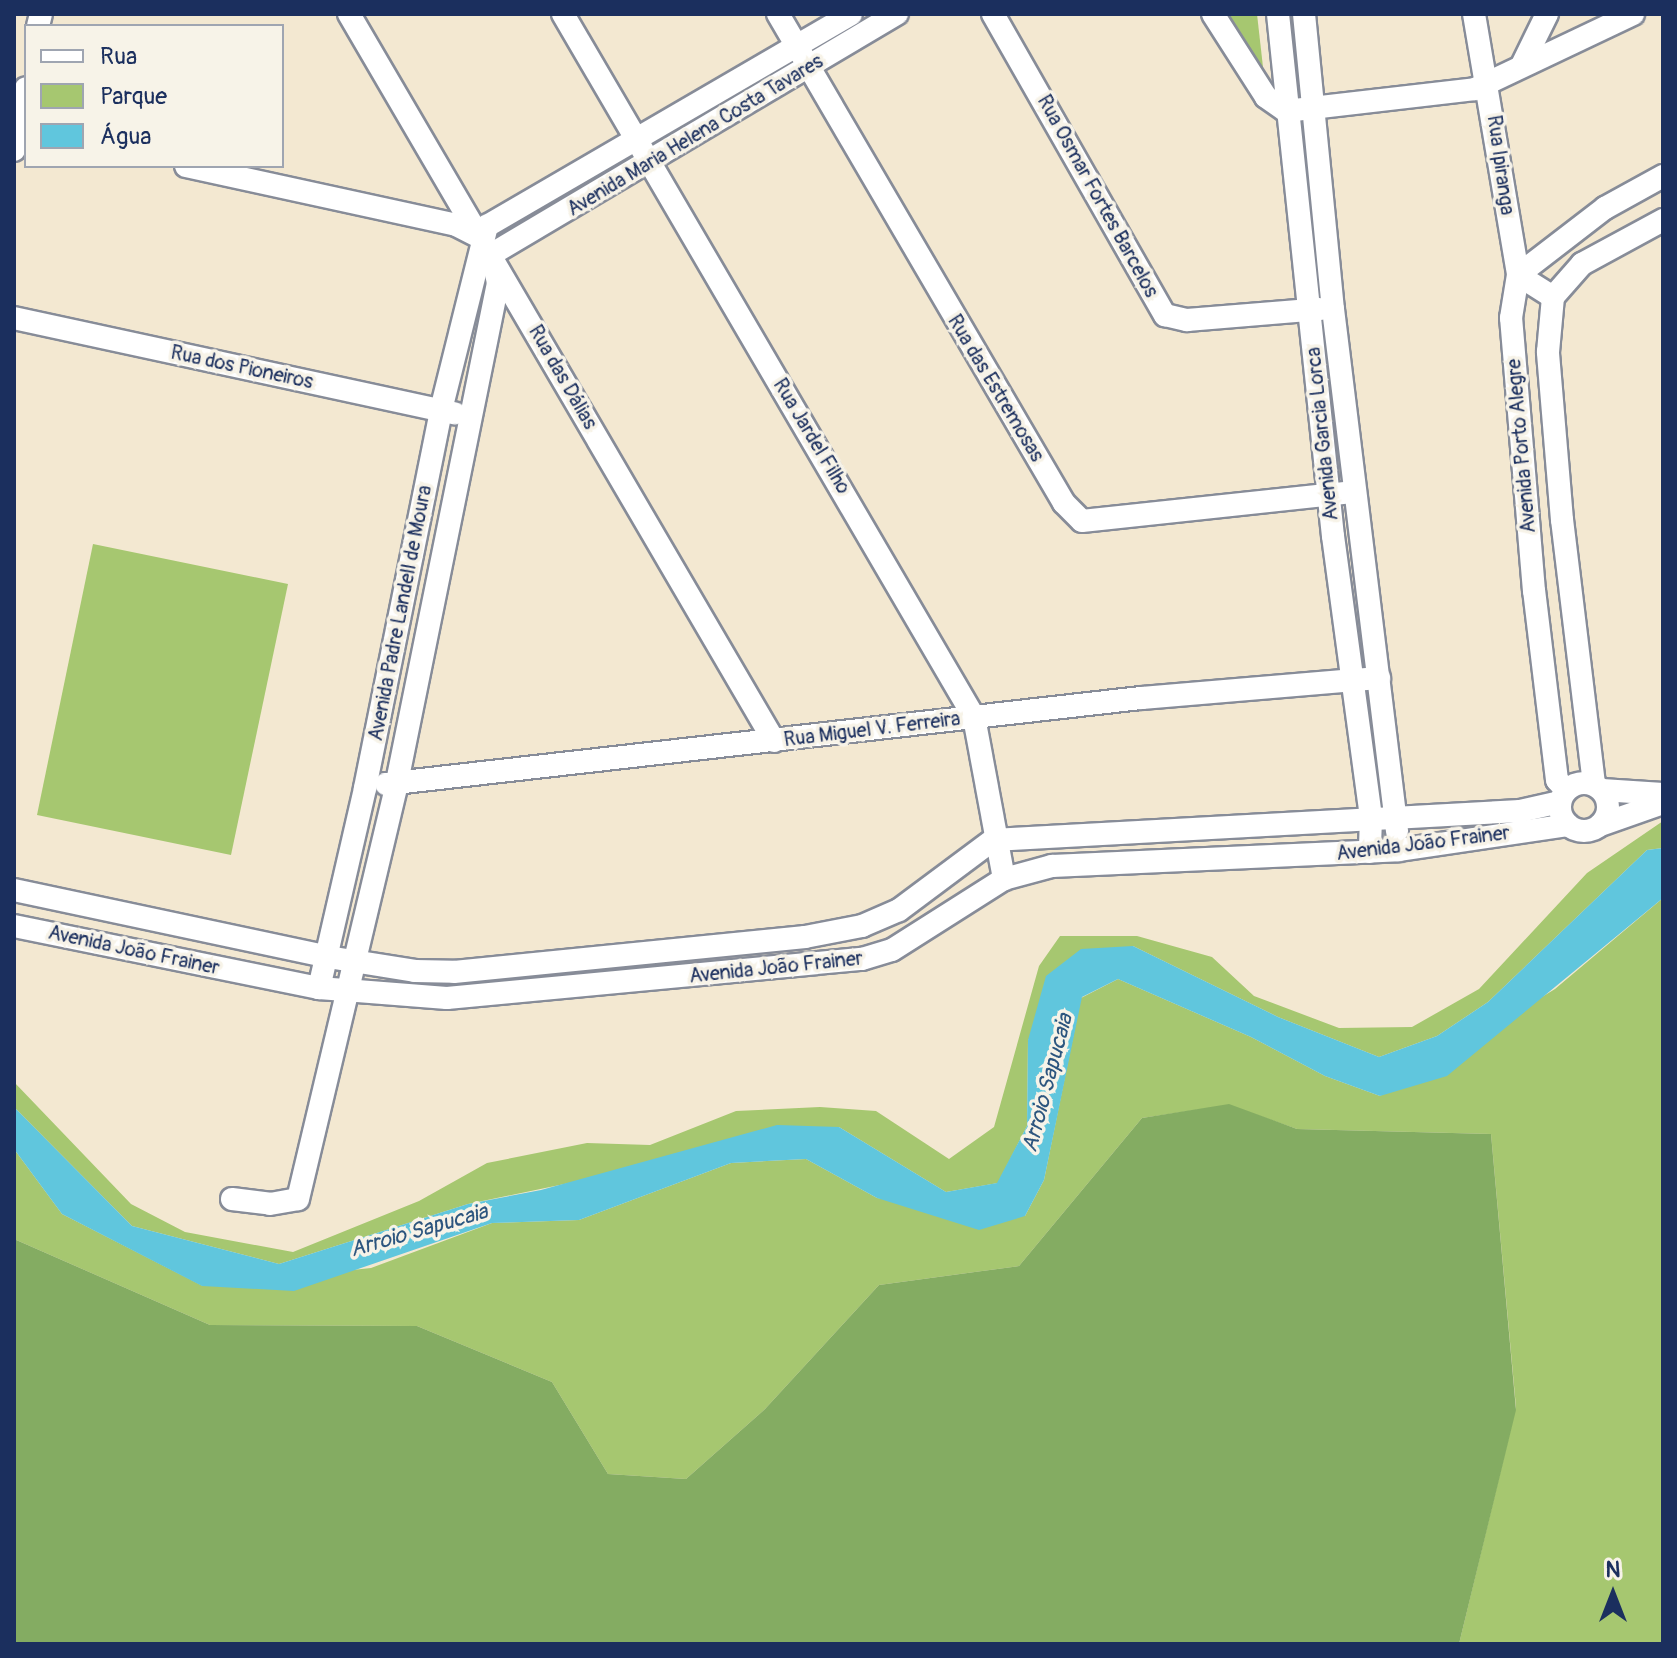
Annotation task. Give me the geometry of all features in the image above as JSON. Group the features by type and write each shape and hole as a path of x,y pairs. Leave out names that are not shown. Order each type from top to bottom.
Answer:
{"street":[{"name":"Rua das Dálias","path":"349,14 774,741"},
{"name":"Rua Jardel Filho","path":"563,14 974,717 993,840 1004,879"},
{"name":"Rua das Estremosas","path":"778,14 1064,503 1082,521 1354,492"},
{"name":"Avenida Maria Helena Costa Tavares","path":"851,14 487,226 487,246 651,163 897,14"},
{"name":"Rua Osmar Fortes Barcelos","path":"993,14 1165,315 1187,320 1307,308 1333,309"},
{"path":"1213,14 1266,97 1286,111 1489,83 1633,14"},
{"name":"Avenida Garcia Lorca","path":"1278,14 1307,308 1351,682 1371,818 1370,852"},
{"name":"Avenida Garcia Lorca","path":"1304,14 1333,309 1399,850"},
{"name":"Rua Ipiranga","path":"1474,14 1489,83 1518,275"},
{"path":"1522,65 1547,14"},
{"path":"18,135 24,100"},
{"path":"195,168 456,225 487,246"},
{"path":"1663,176 1593,216 1518,275 1553,297 1582,264 1663,220"},
{"name":"Avenida Padre Landell de Moura","path":"319,988 365,788 441,410 487,246"},
{"name":"Avenida Padre Landell de Moura","path":"232,1199 270,1204 298,1199 350,993 397,782 498,283 487,246"},
{"name":"Avenida Porto Alegre","path":"1518,275 1511,318 1534,591 1557,780 1563,796"},
{"name":"Avenida Porto Alegre","path":"1553,297 1548,352 1562,520 1598,787"},
{"name":"Rua dos Pioneiros","path":"14,318 470,415"},
{"name":"Rua Miguel V. Ferreira","path":"365,788 1141,698 1379,678"},
{"path":"1663,794 1579,783 1563,796 1568,825 1585,831 1663,803"},
{"path":"1598,787 1608,807 1600,825"},
{"name":"Avenida João Frainer","path":"14,890 328,957 454,972 805,937 862,926 899,910 993,840 1520,811 1563,796"},
{"name":"Avenida João Frainer","path":"14,926 319,988 350,993 447,998 862,959 892,950 1004,879 1052,866 1399,850 1568,825"}],"green space":[{"path":"1223,14 1257,14 1265,85"},
{"path":"93,544 288,584 231,855 37,815"},
{"path":"1663,821 1663,848 1647,850 1488,1002 1437,1036 1379,1057 1278,1017 1133,946 1028,1040 1027,1126 998,1183 946,1192 839,1127 468,1204 279,1264 132,1226 14,1107 14,1082 131,1204 185,1232 293,1252 419,1201 487,1163 587,1143 650,1145 736,1111 820,1107 876,1111 949,1159 994,1127 1039,966 1060,936 1137,936 1212,957 1254,996 1339,1028 1412,1027 1479,989 1587,873"},
{"path":"1663,898 1663,1644 1459,1644 1516,1407 1491,1134 1297,1129 1229,1105 1142,1118 1019,1266 879,1285 765,1409 686,1479 608,1474 552,1382 417,1326 210,1325 14,1239 14,1149 62,1214 203,1286 371,1268 492,1223 579,1220 731,1163 806,1159 877,1198 1025,1216 1044,1180 1081,998 1118,979 1251,1037 1325,1076 1380,1096 1555,989"},
{"path":"1229,1104 1297,1129 1491,1134 1516,1410 1459,1644 14,1644 14,1239 210,1325 417,1326 552,1382 608,1474 686,1479 765,1409 879,1285 1019,1266 1142,1118"}],"water":[{"name":"Arroio Sapucaia","path":"1663,848 1663,898 1447,1076 1380,1096 1325,1076 1251,1037 1118,979 1082,997 1044,1180 1025,1216 979,1230 877,1198 806,1159 731,1163 579,1220 492,1223 294,1291 202,1286 62,1214 14,1149 14,1107 132,1226 279,1264 468,1204 541,1190 777,1125 839,1127 946,1192 997,1183 1027,1126 1028,1040 1046,976 1081,949 1133,946 1278,1017 1379,1057 1437,1036 1488,1002 1647,850"}]}
